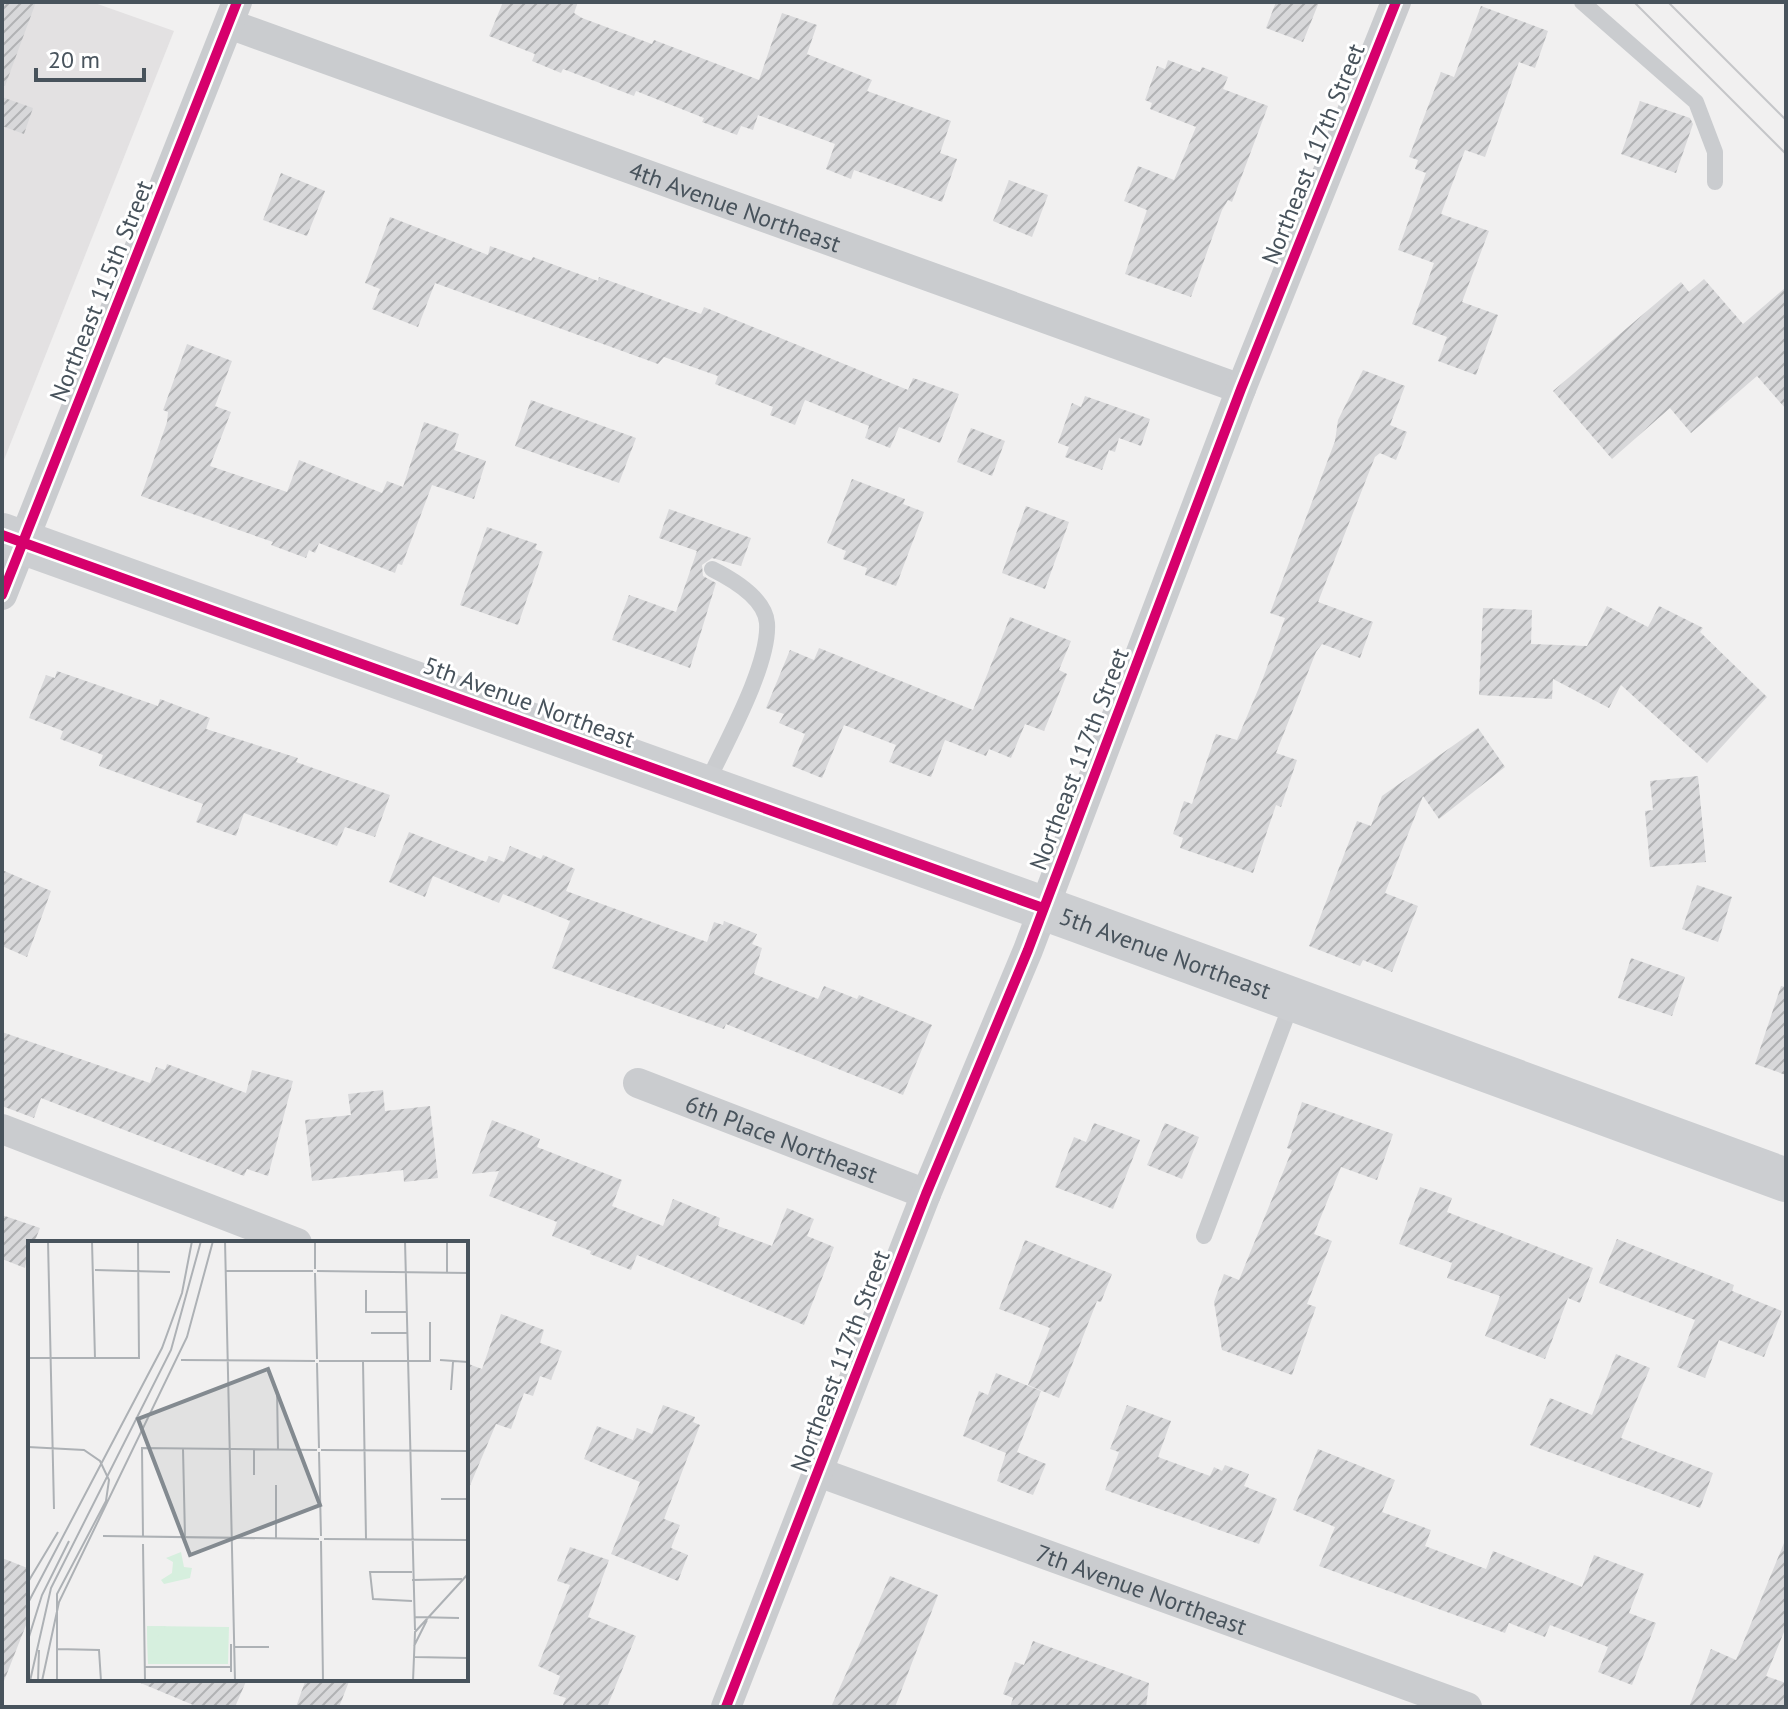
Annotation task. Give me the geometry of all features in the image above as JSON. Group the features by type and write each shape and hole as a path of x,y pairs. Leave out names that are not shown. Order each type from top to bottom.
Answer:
{"main road":[{"name":"5th Avenue Northeast","path":"13,538 1043,908 1786,1180"}],"street":[{"name":"Northeast 117th Street","path":"726,1707 926,1194 1043,908 1241,389 1396,2"},
{"name":"4th Avenue Northeast","path":"233,13 1241,389"},
{"name":"Northeast 115th Street","path":"2,595 13,538 233,13"},
{"name":"6th Place Northeast","path":"638,1083 926,1194"},
{"path":"2,1129 292,1241"},
{"name":"7th Avenue Northeast","path":"818,1472 1467,1707"}],"lane":[{"path":"1582,2 1696,102 1715,152 1715,182"},
{"path":"706,787 747,696 763,652 767,621 755,598 712,569"},
{"path":"1204,1236 1293,1000"}],"shaded area":[{"path":"2,2 92,2 174,31 2,465"}],"building":[{"path":"2,2 36,2 5,86 2,86"},
{"path":"503,2 578,2 574,13 582,18 652,44 654,40 759,80 782,13 817,25 807,54 872,80 867,91 951,121 940,153 957,159 942,202 854,170 851,179 826,169 835,144 758,115 753,130 741,126 737,135 702,122 704,118 636,91 634,96 563,69 561,73 532,61 535,54 489,36"},
{"path":"1276,2 1319,2 1303,42 1266,28"},
{"path":"1481,6 1548,31 1535,68 1519,62 1485,157 1465,150 1441,214 1489,231 1462,302 1498,315 1476,375 1438,361 1447,337 1412,324 1434,263 1398,250 1426,173 1415,169 1418,160 1409,157 1441,72 1454,77"},
{"path":"1168,60 1200,72 1202,67 1228,77 1223,89 1268,106 1232,202 1228,200 1222,210 1191,297 1125,274 1147,210 1124,201 1138,166 1174,180 1196,127 1150,109 1152,103 1145,100 1157,66 1165,69"},
{"path":"2,97 33,108 24,134 2,126"},
{"path":"1640,101 1690,118 1693,124 1676,173 1621,154"},
{"path":"281,173 325,191 307,236 263,220"},
{"path":"1009,180 1048,195 1032,237 993,221"},
{"path":"390,217 488,255 490,246 531,261 533,257 598,281 599,277 701,314 704,307 908,390 913,378 959,394 940,443 899,427 890,448 865,438 869,426 805,400 795,425 770,415 773,407 715,384 718,376 664,357 658,364 435,283 418,327 372,309 380,289 365,283"},
{"path":"1704,279 1743,324 1786,287 1786,409 1757,376 1691,433 1670,408 1612,459 1553,391 1681,282 1689,292"},
{"path":"187,344 232,361 215,406 231,412 210,466 287,492 299,460 382,493 387,481 403,487 424,422 459,434 454,450 486,461 474,499 432,485 402,565 398,564 395,573 319,543 315,553 309,550 306,558 271,545 273,542 141,496 167,422 168,412 163,410"},
{"path":"1363,370 1405,386 1390,425 1407,432 1396,460 1380,453 1375,457 1318,602 1373,622 1360,658 1322,644 1316,652 1276,753 1297,760 1281,807 1276,805 1253,873 1180,848 1183,838 1173,834 1184,801 1192,804 1216,734 1237,740 1263,678 1285,618 1270,613 1335,441 1338,420"},
{"path":"1085,396 1150,419 1141,446 1119,438 1115,452 1109,450 1102,470 1065,457 1069,447 1058,443 1072,403 1081,407"},
{"path":"531,400 636,438 619,483 515,446"},
{"path":"971,428 1005,441 992,476 957,462"},
{"path":"852,479 905,499 903,504 924,512 896,586 865,575 867,568 843,559 846,551 827,543"},
{"path":"1026,506 1069,522 1045,589 1002,573"},
{"path":"669,509 751,538 741,566 712,558 702,565 703,576 716,583 690,668 612,640 629,595 676,612 697,551 659,538"},
{"path":"487,527 537,544 535,549 543,552 518,625 460,605"},
{"path":"1607,606 1648,627 1659,606 1703,628 1700,632 1767,697 1707,763 1621,685 1609,708 1553,679 1552,699 1479,695 1483,608 1532,610 1531,644 1587,646"},
{"path":"1010,617 1071,641 1059,670 1067,674 1044,731 1025,724 1011,758 989,749 986,756 945,740 931,777 889,762 896,745 844,725 822,778 792,766 805,734 779,723 784,714 766,708 790,650 814,660 819,648 973,710"},
{"path":"57,671 158,706 160,699 210,718 206,729 298,758 296,762 390,795 375,837 345,827 337,846 244,813 236,836 196,822 203,804 99,766 103,755 60,739 63,731 29,718 46,675 55,678"},
{"path":"1478,728 1505,767 1439,819 1423,796 1385,893 1418,906 1392,972 1363,960 1360,966 1309,946 1357,821 1371,826 1382,796"},
{"path":"1698,776 1706,862 1650,867 1645,811 1653,810 1650,781"},
{"path":"409,832 486,862 489,856 504,862 510,846 541,859 543,855 575,869 566,891 707,942 714,922 723,925 724,921 757,934 752,944 762,948 754,974 818,999 824,986 857,999 859,995 932,1025 903,1095 726,1024 724,1029 552,968 570,921 503,894 499,903 433,876 425,897 389,882"},
{"path":"2,870 51,891 27,957 2,946"},
{"path":"1697,885 1732,897 1718,942 1682,929"},
{"path":"1631,958 1685,977 1672,1016 1618,998"},
{"path":"1781,986 1786,987 1786,1075 1755,1064"},
{"path":"2,1032 150,1083 156,1067 165,1070 167,1064 246,1093 252,1070 293,1081 268,1176 247,1169 244,1176 41,1098 34,1118 2,1106"},
{"path":"383,1090 385,1111 430,1106 438,1178 404,1182 403,1170 312,1181 305,1120 351,1115 348,1094"},
{"path":"1302,1102 1393,1134 1377,1180 1341,1167 1314,1234 1332,1241 1307,1304 1316,1307 1292,1375 1222,1350 1214,1302 1224,1274 1239,1280 1292,1150 1287,1148"},
{"path":"492,1120 540,1139 537,1147 622,1180 612,1206 663,1226 673,1199 720,1218 718,1226 772,1246 787,1208 814,1219 807,1236 834,1247 804,1325 637,1255 631,1270 590,1254 591,1251 552,1236 557,1222 489,1196 499,1171 472,1174"},
{"path":"1094,1123 1140,1140 1113,1209 1055,1187 1074,1137 1086,1142"},
{"path":"1165,1123 1199,1137 1182,1179 1147,1165"},
{"path":"1420,1187 1452,1198 1447,1212 1593,1268 1580,1303 1568,1298 1545,1359 1485,1336 1500,1296 1447,1278 1452,1263 1399,1244"},
{"path":"2,1215 40,1228 35,1241 28,1241 25,1268 2,1259"},
{"path":"1617,1239 1734,1285 1732,1291 1782,1311 1764,1357 1719,1340 1705,1378 1677,1367 1695,1320 1599,1283"},
{"path":"1025,1240 1112,1274 1101,1302 1097,1301 1059,1398 1028,1385 1050,1328 999,1309"},
{"path":"501,1314 544,1330 540,1343 562,1351 551,1380 540,1376 533,1396 524,1393 511,1429 496,1424 468,1490 468,1364 482,1369"},
{"path":"1616,1354 1650,1368 1621,1438 1713,1473 1700,1508 1530,1445 1550,1398 1592,1415"},
{"path":"996,1373 1041,1391 1017,1452 1046,1464 1033,1495 997,1481 1006,1453 963,1436 979,1391 988,1395"},
{"path":"663,1405 695,1417 693,1422 700,1425 664,1519 680,1525 671,1548 688,1555 678,1581 611,1554 640,1482 584,1459 597,1426 633,1440 637,1428 652,1434"},
{"path":"1127,1405 1171,1421 1158,1457 1210,1476 1214,1467 1222,1471 1225,1465 1249,1474 1244,1486 1277,1499 1259,1544 1105,1490 1119,1452 1110,1449"},
{"path":"1318,1449 1395,1480 1382,1512 1431,1530 1425,1546 1486,1569 1493,1551 1582,1587 1594,1555 1644,1574 1629,1613 1656,1623 1632,1685 1598,1672 1608,1647 1550,1625 1545,1637 1509,1623 1505,1633 1319,1566 1335,1527 1293,1510"},
{"path":"1784,1543 1786,1627 1766,1676 1786,1683 1786,1707 1689,1707 1711,1649 1736,1660"},
{"path":"570,1547 609,1560 588,1617 636,1636 607,1707 562,1707 566,1698 553,1694 560,1676 538,1666 570,1585 557,1581"},
{"path":"2,1558 28,1568 28,1620 4,1681"},
{"path":"890,1576 938,1595 895,1707 831,1707"},
{"path":"1033,1641 1149,1683 1146,1707 1010,1707 1013,1698 1003,1694 1015,1662 1024,1665"},
{"path":"136,1681 246,1681 235,1707 198,1707"},
{"path":"305,1681 349,1681 339,1707 296,1707"}],"tram line":[{"path":"1634,2 1786,154"},
{"path":"1668,2 1786,120"}],"cycle path":[{"path":"2,595 237,2"},
{"path":"726,1707 926,1194 1028,950 1241,389 1396,2"},
{"path":"2,535 1043,908"}]}
